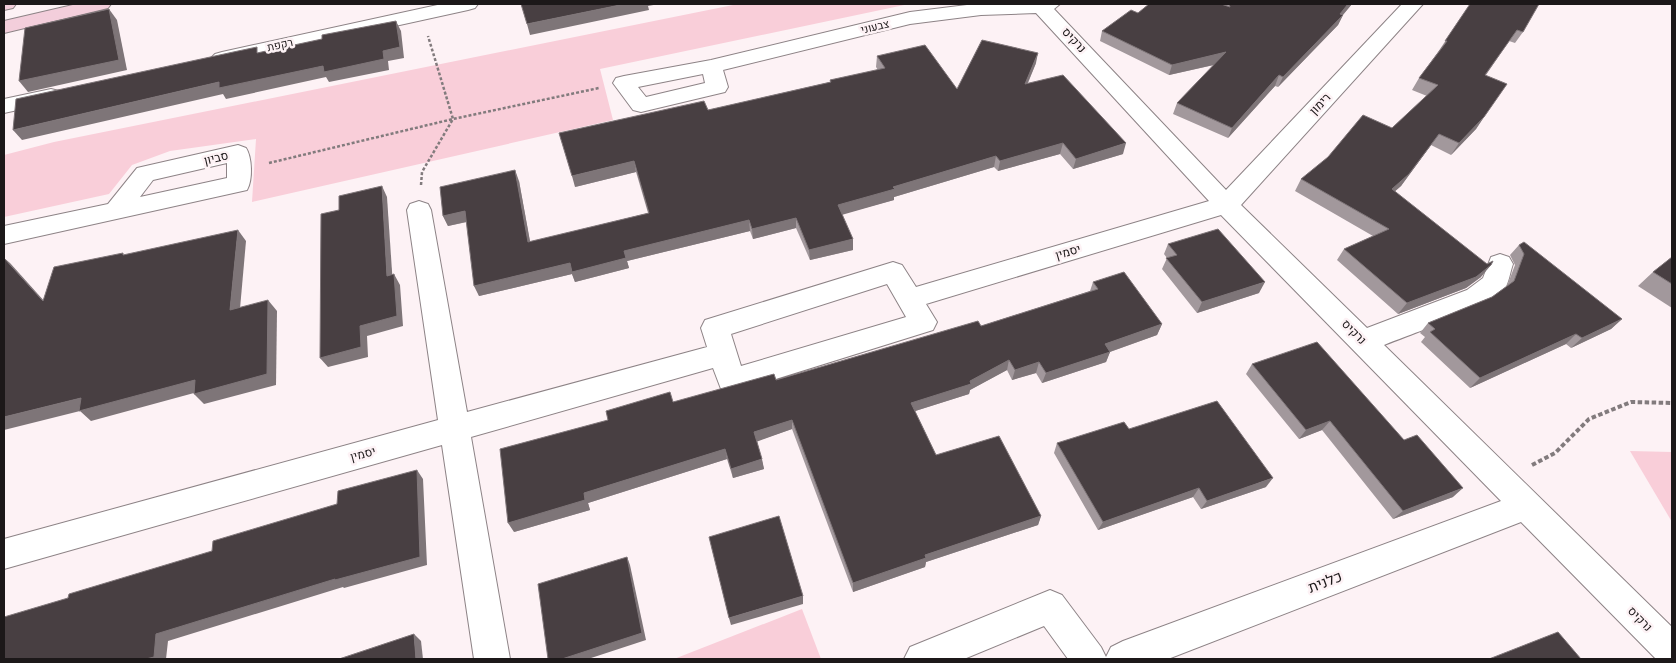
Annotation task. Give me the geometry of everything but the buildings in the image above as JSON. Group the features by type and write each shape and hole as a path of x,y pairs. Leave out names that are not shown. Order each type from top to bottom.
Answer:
{"street":[{"path":"4,26 101,4"},
{"name":"רקפת","path":"198,63 468,4"},
{"name":"רימון","path":"1226,205 1413,4"},
{"name":"נרקיס","path":"1044,5 1226,205 1672,651"},
{"name":"צבעוני","path":"624,83 711,66 910,18 981,9 1044,5"},
{"path":"4,106 72,91"},
{"name":"סביון","path":"4,235 117,209 145,174 238,153 238,170"},
{"name":"יסמין","path":"909,299 1226,205"},
{"path":"419,210 492,659"},
{"path":"1362,341 1476,297 1494,283 1500,264"},
{"path":"893,272 923,322 731,381 722,354 715,328 893,272"},
{"name":"יסמין","path":"4,554 722,354"},
{"name":"כלנית","path":"1123,659 1528,505"},
{"path":"922,659 1050,607 1089,659"}],"path":[{"path":"419,210 422,172 453,119 422,14"},
{"path":"238,170 453,119 624,83"},
{"path":"1503,481 1555,453 1589,419 1631,402 1672,403"}],"shaded area":[{"path":"738,4 909,4 600,69 613,120 252,202 256,139 170,151 132,165 109,194 4,217 4,155 54,142"},
{"path":"1630,451 1672,452 1672,522"},
{"path":"802,609 821,659 674,659"}]}
